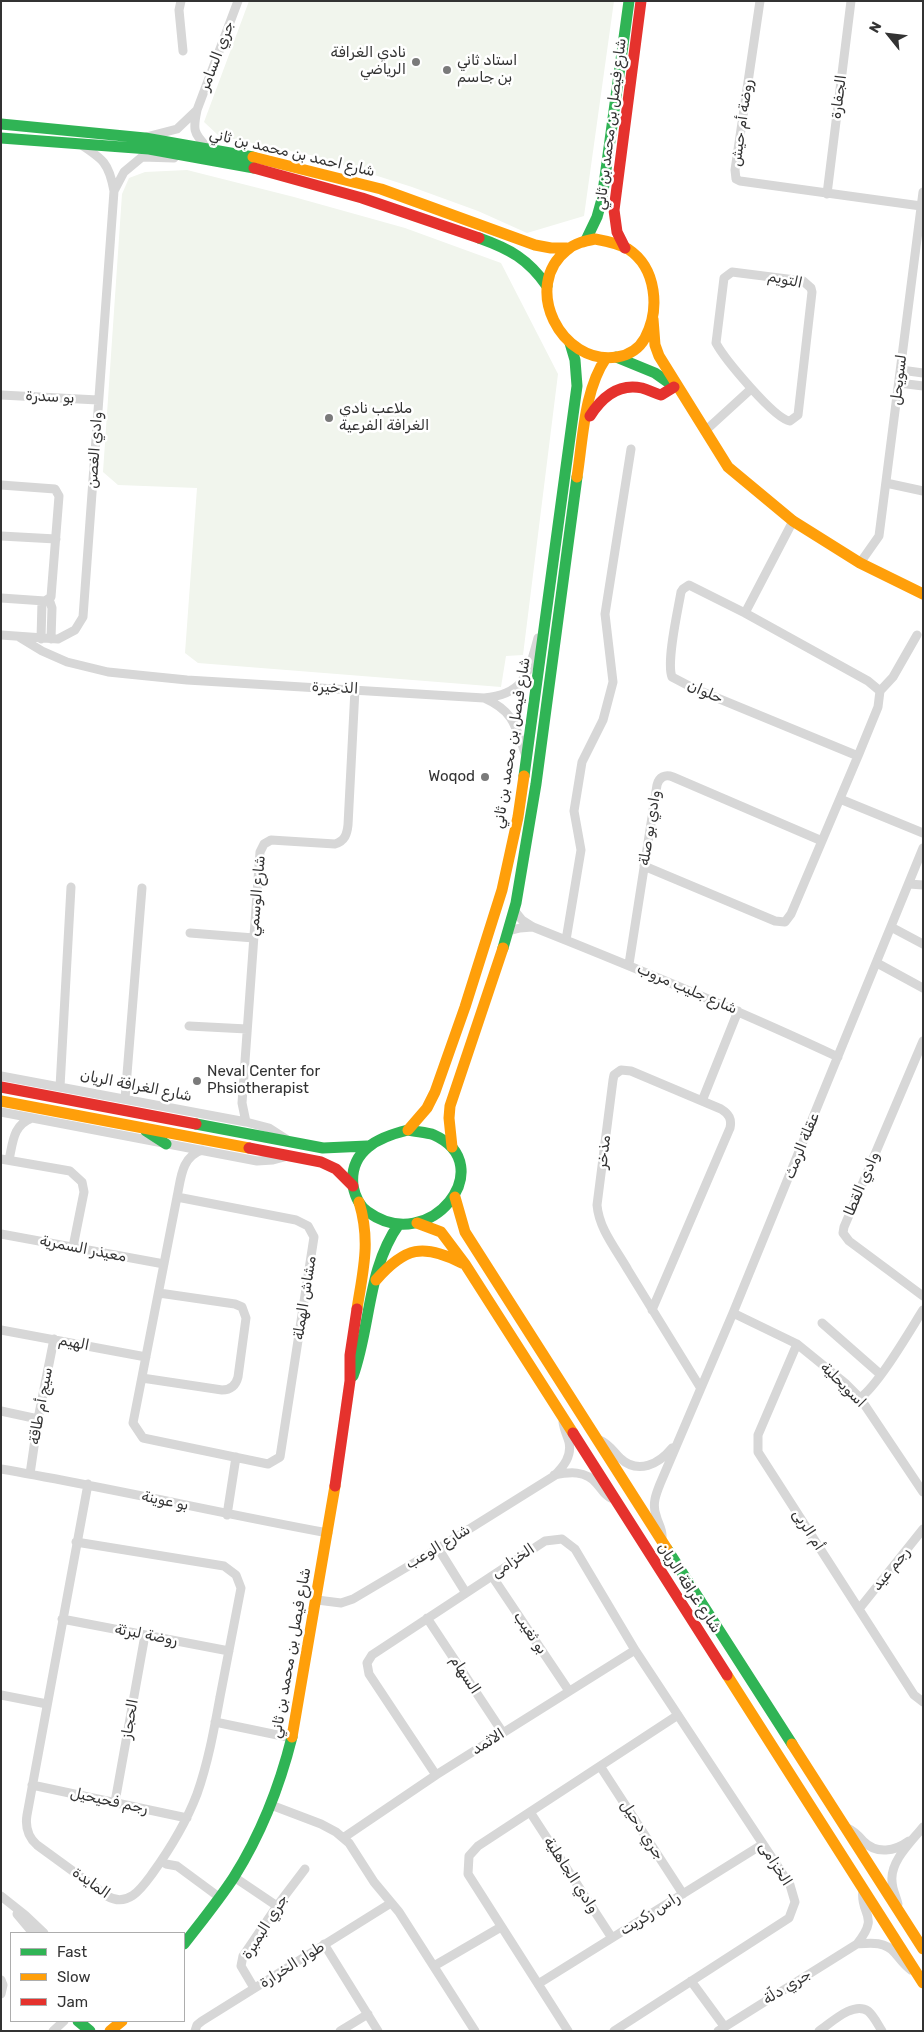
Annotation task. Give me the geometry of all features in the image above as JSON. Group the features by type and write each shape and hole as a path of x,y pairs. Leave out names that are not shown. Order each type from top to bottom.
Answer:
{"street":[{"path":"181,1 179,10 183,51"},
{"name":"جري السامر","path":"206,153 194,130 197,110 238,1"},
{"name":"شارع فيصل بن محمد بن ثاني","path":"586,240 597,217 602,199 629,1"},
{"name":"شارع فيصل بن محمد بن ثاني","path":"625,248 617,232 614,210 641,1"},
{"name":"روضة أم حيش","path":"760,1 735,175 740,182 921,206"},
{"name":"الجفارة","path":"827,194 851,1"},
{"name":"جري السامر","path":"146,137 176,129 197,110"},
{"name":"شارع احمد بن محمد بن ثاني","path":"1,124 75,129 146,137 315,182 452,229 520,256 539,274 547,286"},
{"name":"شارع احمد بن محمد بن ثاني","path":"1,138 255,156 391,193 534,245 568,248"},
{"name":"وادي الغصن","path":"1,635 58,639 75,630 83,617 114,191 110,172 104,162 78,142"},
{"name":"وادي الغصن","path":"114,191 124,172 142,157 206,153"},
{"name":"لسويحل","path":"860,563 879,536 923,192"},
{"path":"678,390 655,373 611,358 585,352 570,343 559,333 551,317 547,286 555,263 568,248 586,240 605,240 625,248 640,261 649,277 655,298 653,319 656,350 678,390 728,467 793,521 860,563 923,594"},
{"name":"التويم","path":"732,272 803,281 811,288 812,292 798,415 790,421 784,420 751,389 716,343 724,278 732,272"},
{"path":"611,358 629,354 639,347 653,319"},
{"name":"شارع فيصل بن محمد بن ثاني","path":"408,1130 428,1108 466,1007 502,890 518,818 576,386 575,360 570,343"},
{"name":"شارع فيصل بن محمد بن ثاني","path":"452,1147 449,1118 454,1090 514,910 534,801 594,376 611,358"},
{"path":"901,370 923,373"},
{"path":"900,382 923,386"},
{"path":"586,422 598,402 618,388 632,386 660,395 678,390"},
{"path":"705,431 751,389"},
{"name":"بو سدرة","path":"1,394 98,400"},
{"path":"566,940 581,850 574,811 582,762 603,720 614,682 605,614 631,448"},
{"path":"886,482 923,491"},
{"path":"1,485 56,490 59,496 52,595 46,600 1,598"},
{"path":"745,613 793,521"},
{"path":"1,536 56,539"},
{"name":"حلوان","path":"858,756 693,688 672,677 670,668 674,632 683,589 686,586 693,585 868,681 880,691"},
{"path":"46,600 52,608 46,639"},
{"name":"الذخيرة","path":"19,637 42,651 80,666 108,672 187,680 484,698 502,696 514,690 525,677 532,660 547,604"},
{"path":"644,866 780,923 789,919 878,706 880,691 894,677 917,635"},
{"name":"شارع الوسمي","path":"246,1122 242,1103 260,852 267,841 335,844 346,836 355,689"},
{"name":"الذخيرة","path":"484,698 500,705 510,714 516,725 526,756"},
{"name":"وادي بو صلة","path":"628,964 657,785 658,781 664,776 673,777 822,841"},
{"path":"840,799 923,833"},
{"name":"عقلة الرمث","path":"662,1538 662,1529 656,1516 654,1501 676,1442 733,1313 923,848"},
{"path":"909,884 923,885"},
{"path":"60,1087 71,887"},
{"path":"125,1099 142,888"},
{"name":"شارع جليب مروب","path":"514,910 522,920 533,927 628,964 738,1011 838,1057"},
{"path":"508,931 533,927"},
{"path":"892,927 923,944"},
{"path":"190,933 254,938"},
{"path":"876,963 923,988"},
{"path":"702,1101 738,1011"},
{"path":"189,1026 247,1029"},
{"name":"وادي القطا","path":"923,1041 843,1230 844,1236 849,1241 923,1296"},
{"name":"مذخر","path":"652,1310 730,1128 730,1121 726,1112 626,1069 617,1072 613,1080 597,1205 598,1213 604,1230 652,1310 700,1387"},
{"name":"شارع الغرافة الريان","path":"1,1076 246,1122 276,1132 290,1142"},
{"name":"شارع الغرافة الريان","path":"1,1087 323,1148 367,1146"},
{"path":"1,1101 315,1160 340,1171 353,1186 359,1202 374,1217 383,1222 399,1224 417,1223 438,1214 455,1198 460,1184 460,1165 452,1147 435,1135 408,1130 390,1133 367,1146 354,1165 353,1186"},
{"path":"3,1112 262,1161 290,1156"},
{"path":"3,1112 12,1122 15,1132"},
{"path":"32,1118 24,1122 15,1132 5,1159 70,1171 82,1182 84,1192 73,1247"},
{"path":"140,1128 170,1144 181,1153 184,1164"},
{"path":"184,1164 191,1155 202,1150"},
{"name":"مشاش الهملة","path":"177,1197 296,1220 308,1226 314,1237 280,1457 268,1464 142,1438 134,1423 146,1357 177,1197 184,1164"},
{"name":"شارع غرافة الريان","path":"455,1198 465,1232 600,1440 923,1949"},
{"name":"شارع فيصل بن محمد بن ثاني","path":"185,1943 234,1878 253,1843 271,1805 292,1738 328,1533 350,1381 350,1355 367,1246 365,1221 359,1202"},
{"name":"شارع غرافة الريان","path":"417,1223 440,1232 465,1264 923,1983"},
{"name":"شارع فيصل بن محمد بن ثاني","path":"350,1381 365,1337 382,1248 399,1224"},
{"name":"معيذر السمرية","path":"1,1234 164,1264"},
{"path":"375,1282 398,1257 414,1251 437,1250 465,1264"},
{"path":"142,1378 222,1390 231,1388 238,1377 246,1318 242,1307 235,1304 159,1293"},
{"path":"860,1398 880,1374 923,1310"},
{"name":"اسويحلية","path":"733,1313 797,1344 835,1373 860,1398 923,1492"},
{"path":"822,1323 880,1374"},
{"name":"الهيم","path":"1,1330 146,1357"},
{"path":"353,1335 365,1337"},
{"name":"سيج أم طاقة","path":"30,1474 38,1418 54,1339"},
{"name":"أم الربى","path":"797,1344 758,1435 758,1452 914,1695 923,1702"},
{"path":"1,1411 38,1418"},
{"name":"شارع الوعب","path":"317,1600 341,1603 353,1599 554,1476 562,1468 569,1454 564,1419"},
{"name":"عقلة الرمث","path":"600,1440 606,1443 624,1460 640,1466 653,1465 659,1461 676,1442"},
{"path":"227,1515 236,1457"},
{"name":"بو عوينة","path":"1,1468 88,1484 227,1515 328,1533"},
{"name":"شارع الوعب","path":"554,1476 567,1472 582,1474 596,1483 605,1494 614,1499"},
{"name":"المايدة","path":"76,1542 228,1568 236,1574 241,1588 204,1773 187,1818 168,1852 138,1892 130,1898 121,1900 107,1896 33,1842 28,1832 26,1820 76,1542 88,1484"},
{"name":"رجم عيد","path":"859,1609 923,1529"},
{"name":"الخزامى","path":"436,1775 369,1674 367,1663 372,1655 545,1540 562,1539 575,1549 635,1650 790,1886 795,1902 789,1918 614,2031"},
{"path":"438,1548 466,1593"},
{"name":"بو ثغيب","path":"492,1576 569,1691"},
{"name":"السهام","path":"427,1618 503,1732"},
{"name":"روضة لبرثة","path":"62,1619 229,1651"},
{"name":"الحجاز","path":"115,1802 145,1635"},
{"name":"الاثمد","path":"343,1838 436,1775 635,1650"},
{"path":"1,1695 47,1704"},
{"path":"568,2031 468,1874 469,1856 478,1846 678,1715"},
{"path":"215,1722 292,1738"},
{"name":"جري دحيل","path":"600,1766 683,1894"},
{"name":"رجم فحيحيل","path":"32,1785 187,1818"},
{"path":"271,1805 321,1824 343,1838 354,1850 374,1882 391,1903 434,1966 475,2031"},
{"name":"وادي الجاهلية","path":"530,1812 612,1938"},
{"path":"845,1827 855,1832 868,1845 880,1850 900,1848 916,1836"},
{"path":"898,1909 892,1886 892,1872 897,1861 923,1827"},
{"name":"راس زكريت","path":"538,1984 763,1844"},
{"path":"168,1852 177,1866"},
{"path":"162,1861 166,1864 177,1866 219,1897"},
{"name":"جري البمبرة","path":"254,1988 241,1966 243,1956 305,1869"},
{"path":"234,1878 277,1906"},
{"name":"جري دلّة","path":"721,2028 857,1944 866,1932 869,1923 863,1900 863,1890"},
{"path":"4,1899 32,1932"},
{"path":"4,1899 43,1932"},
{"name":"طوار الخرارة","path":"195,2030 202,2022 254,1988 391,1903"},
{"name":"شارع فيصل بن محمد بن ثاني","path":"184,1932 208,1912"},
{"path":"434,1966 502,1927"},
{"path":"857,1944 876,1943 886,1947 894,1952 907,1967 916,1972"},
{"path":"324,1944 378,2031"},
{"path":"1,1980 4,1985 1,1994"},
{"path":"691,1981 721,2028"},
{"path":"819,2031 856,2008 864,2009 870,2013 882,2031"},
{"path":"340,2031 368,2014"},
{"path":"53,2031 63,2022"},
{"path":"110,2031 122,2022"}],"shaded area":[{"name":"نادي الغرافة الرياضي","path":"249,1 614,1 584,216 527,233 478,211 412,187 315,156 219,136 204,122"},
{"name":"ملاعب نادي الغرافة الفرعية","path":"187,170 405,228 501,263 558,374 523,655 506,656 501,687 198,663 185,653 197,488 118,485 103,472 122,194 129,178 145,172"}],"traffic: fast":[{"path":"586,240 597,217 602,199 629,1"},
{"path":"1,124 145,138 253,157"},
{"path":"1,138 149,149 254,168"},
{"path":"479,238 500,246 517,256 533,269 547,286"},
{"path":"524,776 577,386 575,360 570,343"},
{"path":"616,357 655,373 672,385"},
{"path":"503,948 516,903 536,784 577,477"},
{"path":"196,1124 323,1148 367,1146"},
{"path":"408,1130 434,1135 453,1149 461,1166 459,1184 449,1202 434,1215 414,1223 391,1223 362,1207 354,1190 353,1174 356,1163 368,1147 377,1141 408,1130"},
{"path":"146,1131 166,1144"},
{"path":"353,1376 359,1357 375,1279 389,1241 399,1224"},
{"path":"667,1549 792,1744"},
{"path":"185,1943 228,1886 253,1844 282,1773 292,1737"},
{"path":"79,2022 90,2031"}],"traffic: slow":[{"path":"253,157 381,189 535,245 567,248"},
{"path":"595,239 620,245 628,249 638,257 650,278 654,303 650,327 640,345 626,355 617,357 597,356 579,349 564,337 554,320 548,302 548,283 554,265 570,248 595,239"},
{"path":"653,319 655,345 659,356 728,467 793,521 860,563 923,594"},
{"path":"577,477 589,400 593,385 606,358"},
{"path":"408,1130 427,1108 435,1092 465,1007 502,890 518,817 524,776"},
{"path":"452,1147 449,1118 450,1106 503,948"},
{"path":"1,1101 249,1148"},
{"path":"455,1197 465,1232 667,1549"},
{"path":"357,1309 365,1256 365,1230 359,1202"},
{"path":"417,1223 441,1232 465,1264 573,1433"},
{"path":"376,1280 396,1261 415,1252 436,1253 462,1263"},
{"path":"292,1737 335,1486"},
{"path":"727,1675 923,1983"},
{"path":"792,1744 923,1949"},
{"path":"110,2031 121,2022"}],"traffic: jam":[{"path":"625,248 617,232 614,210 641,1"},
{"path":"254,168 362,198 479,238"},
{"path":"590,416 606,397 619,390 634,387 661,395 674,387"},
{"path":"1,1087 196,1124"},
{"path":"249,1148 321,1162 336,1169 353,1186"},
{"path":"335,1486 350,1381 350,1355 357,1309"},
{"path":"573,1433 727,1675"}],"place":[{"name":"نادي الغرافة الرياضي","path":"416,62"},
{"name":"استاد ثاني بن جاسم","path":"447,70"},
{"name":"ملاعب نادي الغرافة الفرعية","path":"329,418"},
{"name":"Woqod","path":"485,777"},
{"name":"Neval Center for Phsiotherapist","path":"197,1081"}]}
